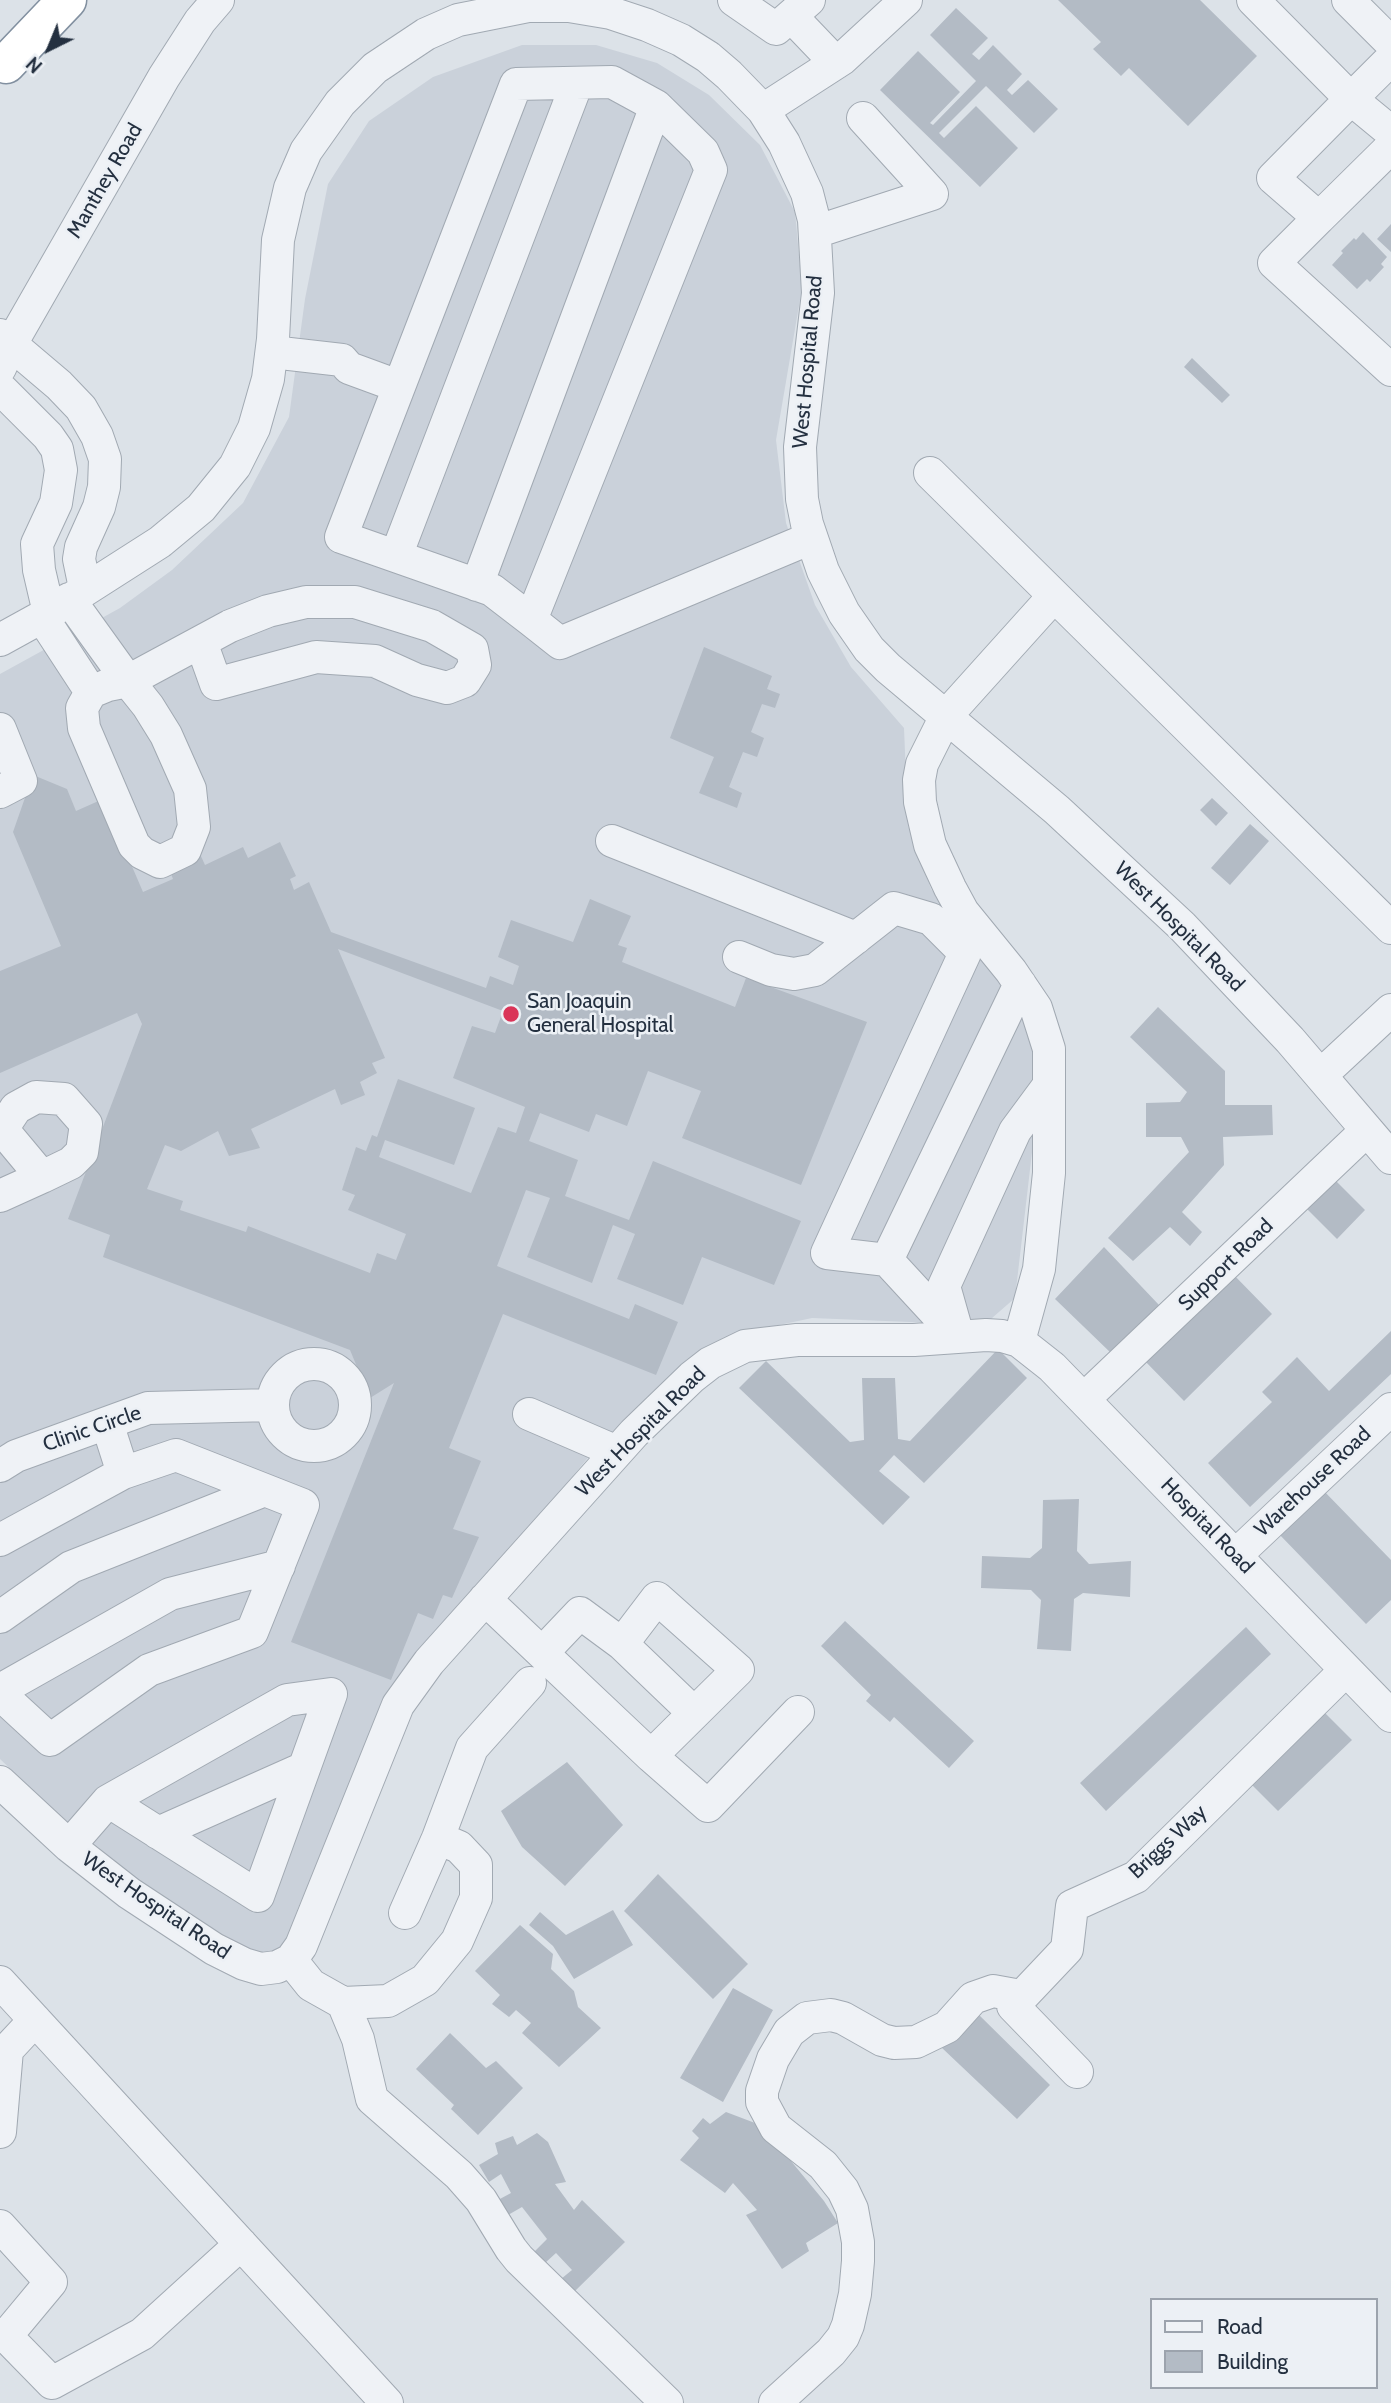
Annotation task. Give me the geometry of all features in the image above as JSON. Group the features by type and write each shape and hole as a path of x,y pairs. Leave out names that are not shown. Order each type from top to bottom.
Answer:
{"highway":[{"path":"3,71 43,0"},
{"path":"3,71 67,0"}],"street":[{"name":"Manthey Road","path":"4,349 164,77 200,20 218,0"},
{"path":"734,0 786,13 829,68"},
{"path":"1253,0 1351,99 1391,132"},
{"path":"1348,0 1391,43"},
{"name":"West Hospital Road","path":"0,640 160,542 201,508 235,466 254,428 271,359 278,240 290,188 306,151 340,103 375,68 426,34 458,20 528,6 569,6 611,13 647,24 690,46 729,75 763,110 784,143 807,193 815,233 818,293 800,447 802,499 811,538 823,571 844,613 869,649 888,668 1057,810 1182,926 1321,1075 1391,1158"},
{"path":"763,110 829,68 886,6"},
{"path":"1319,218 1273,178 1391,59"},
{"path":"530,620 711,170 703,152 656,106 612,82 516,84 341,537 492,590 530,620 560,643 811,538"},
{"path":"396,556 577,83"},
{"path":"477,585 656,106"},
{"path":"815,233 932,194 863,118"},
{"path":"1389,363 1274,263 1391,147"},
{"path":"4,349 59,385 81,408 97,436 105,459 104,487 99,507 61,604 91,692"},
{"path":"271,359 340,373 349,368 398,386"},
{"path":"0,388 48,436 57,449 61,470 56,503 37,544 39,570 61,604 128,681 148,706 166,735 190,789 194,827 185,849 160,862 142,853 134,845 84,728 82,708 91,692 128,681 230,626 268,611 306,602 355,602 432,626 472,649 475,665 465,681 447,688 417,680 375,661 316,657 216,684 201,642"},
{"path":"930,473 1391,928"},
{"path":"1019,1341 1039,1269 1049,1173 1049,1049 1036,1008 963,912 950,888 930,845 920,803 919,780 922,764 946,716 1054,596"},
{"path":"0,729 20,781 0,792"},
{"path":"612,841 856,938"},
{"path":"739,957 771,970 794,974 816,970 894,908 931,919 965,953 827,1252 887,1260 958,1337"},
{"path":"887,1260 1020,984"},
{"path":"1321,1075 1391,1010"},
{"path":"958,1337 944,1286 1015,1131 1049,1085"},
{"path":"0,1196 42,1177 71,1163 82,1152 86,1124 64,1098 36,1097 16,1108 1,1129 42,1177"},
{"name":"Support Road","path":"1084,1399 1367,1130"},
{"name":"West Hospital Road","path":"0,1782 69,1846 129,1893 214,1949 244,1964 261,1969 277,1967 291,1960 301,1946 398,1704 429,1662 617,1452 692,1377 710,1363 745,1346 797,1340 914,1340 1002,1336 1019,1341"},
{"name":"Hospital Road","path":"1019,1341 1052,1367 1084,1399 1391,1716"},
{"name":"Clinic Circle","path":"0,1466 16,1456 148,1408 273,1405"},
{"name":"Warehouse Road","path":"1236,1555 1391,1409"},
{"path":"529,1414 617,1452"},
{"path":"107,1423 124,1473"},
{"path":"0,1540 124,1473 176,1455 303,1505 279,1566 252,1632 149,1670 50,1740 0,1692 170,1594 279,1566"},
{"path":"0,1617 71,1567 265,1490"},
{"path":"622,1644 657,1598 738,1670 651,1756"},
{"path":"485,1599 651,1756 708,1806 798,1712"},
{"path":"542,1653 580,1613 622,1644 694,1713"},
{"name":"Briggs Way","path":"1020,1999 1067,1949 1072,1906 1136,1877 1346,1670"},
{"path":"405,1913 438,1838 472,1748 530,1683"},
{"path":"69,1846 108,1801 287,1700 331,1695 258,1896 108,1801"},
{"path":"159,1833 304,1768"},
{"path":"291,1960 311,1985 343,2003 387,2001 425,1980 457,1941 477,1898 476,1866 459,1847 438,1838"},
{"path":"0,1982 387,2403"},
{"path":"775,2403 831,2352 843,2337 855,2294 858,2261 858,2242 852,2209 843,2190 823,2165 776,2128 762,2102 762,2091 773,2059 789,2032 807,2018 831,2015 843,2018 882,2040 894,2043 916,2042 947,2027 973,1998 993,1991 1015,1994 1020,1999 1013,2006 1077,2072"},
{"path":"343,2003 358,2039 372,2099 460,2175 481,2200 519,2259 667,2403"},
{"path":"0,2133 7,2050 35,2020"},
{"path":"0,2226 51,2282 6,2336 52,2383 142,2334 241,2244"}],"shaded area":[{"name":"San Joaquin General Hospital","path":"522,45 596,45 657,63 709,95 760,145 795,212 802,288 776,440 786,523 815,605 851,667 904,728 908,825 931,889 1005,985 1040,1043 1036,1118 1015,1298 984,1325 812,1318 737,1334 591,1454 390,1698 298,1908 284,1952 249,1953 139,1881 50,1807 0,1759 0,674 120,608 172,570 243,503 289,417 305,299 328,184 369,121 433,77"}],"building":[{"path":"1058,0 1200,0 1257,56 1188,126 1129,68 1121,76 1093,49 1101,42"},
{"path":"956,8 988,38 972,54 979,60 993,45 1022,74 1007,90 1012,95 1028,80 1058,109 1034,133 986,86 939,133 944,138 976,106 1018,148 980,187 880,90 918,51 960,92 930,123 933,125 976,81 930,35"},
{"path":"1391,224 1391,252 1377,239"},
{"path":"1363,232 1387,257 1381,264 1384,267 1370,282 1367,279 1357,289 1332,265 1343,253 1341,251"},
{"path":"1192,358 1230,395 1222,403 1184,367"},
{"path":"704,647 772,676 767,689 780,694 775,708 762,704 751,732 764,738 757,757 743,752 729,787 742,793 737,808 699,793 714,757 670,738"},
{"path":"33,775 67,789 76,811 103,799 143,892 173,879 168,866 199,852 205,865 243,847 248,858 280,842 296,876 290,879 294,890 309,882 331,932 486,988 490,976 513,985 519,966 498,957 511,920 573,942 590,899 631,916 618,945 627,948 622,962 735,1007 746,978 867,1022 801,1185 682,1138 701,1091 648,1071 627,1126 596,1114 589,1132 540,1113 529,1141 578,1160 565,1196 629,1220 653,1161 801,1221 774,1285 702,1257 683,1305 617,1279 635,1234 613,1225 592,1283 527,1257 550,1198 526,1190 497,1266 629,1319 635,1304 678,1322 656,1375 503,1314 449,1448 481,1461 453,1529 479,1537 452,1598 443,1595 433,1619 418,1613 391,1680 291,1642 394,1383 370,1398 350,1350 103,1257 110,1235 68,1219 142,1024 137,1013 0,1073 0,971 61,946 13,832","holes":["338,949 503,1011 495,1033 472,1026 453,1078 525,1107 516,1133 498,1127 471,1193 379,1157 385,1140 454,1165 475,1108 398,1079 377,1137 372,1135 366,1151 356,1147 342,1190 355,1195 348,1210 406,1234 396,1260 377,1253 370,1273 248,1226 246,1232 180,1210 183,1201 147,1189 165,1145 181,1151 218,1131 229,1156 260,1148 251,1129 335,1089 341,1105 365,1095 360,1082 377,1073 372,1063 385,1058"]},
{"path":"1212,798 1228,813 1216,826 1200,810"},
{"path":"1250,824 1269,841 1230,885 1211,868"},
{"path":"1158,1007 1225,1071 1225,1105 1272,1105 1273,1135 1223,1137 1224,1165 1182,1212 1202,1232 1190,1246 1170,1227 1133,1261 1108,1238 1189,1152 1181,1137 1146,1137 1146,1103 1180,1102 1187,1092 1130,1037"},
{"path":"1329,1174 1365,1210 1337,1239 1301,1203"},
{"path":"1104,1247 1159,1305 1112,1354 1055,1299"},
{"path":"1230,1271 1272,1314 1184,1401 1142,1358"},
{"path":"1391,1331 1391,1374 1250,1507 1208,1463 1272,1402 1262,1392 1297,1357 1329,1391"},
{"path":"998,1349 1027,1378 924,1483 894,1455 879,1471 910,1497 883,1525 739,1388 766,1361 850,1442 864,1440 862,1378 895,1378 898,1439 910,1441"},
{"path":"1322,1489 1391,1560 1391,1600 1366,1624 1278,1533"},
{"path":"1079,1499 1077,1551 1089,1564 1131,1561 1130,1597 1083,1593 1074,1599 1071,1651 1037,1649 1041,1600 1031,1590 981,1588 982,1556 1030,1558 1042,1548 1043,1500"},
{"path":"845,1621 974,1741 949,1768 894,1717 890,1722 866,1701 871,1695 821,1646"},
{"path":"1246,1627 1271,1654 1106,1811 1080,1783"},
{"path":"1316,1704 1352,1740 1278,1811 1243,1776"},
{"path":"567,1762 623,1825 565,1886 522,1847 501,1811"},
{"path":"658,1874 748,1964 713,1999 624,1911"},
{"path":"613,1910 633,1945 574,1979 553,1946 529,1925 540,1912 566,1935"},
{"path":"520,1925 553,1954 551,1969 574,1991 578,2007 601,2028 559,2067 522,2033 531,2023 516,2010 509,2017 492,2004 500,1995 475,1971"},
{"path":"733,1988 773,2010 723,2102 680,2078"},
{"path":"976,2012 1050,2085 1017,2119 941,2047"},
{"path":"450,2033 486,2068 496,2061 523,2088 478,2135 451,2109 454,2105 416,2069"},
{"path":"726,2112 755,2123 781,2149 824,2201 838,2223 806,2243 809,2251 782,2269 746,2215 757,2210 733,2183 725,2193 680,2160 699,2138 692,2131 703,2118 710,2124"},
{"path":"537,2133 548,2142 566,2182 555,2184 574,2210 582,2200 625,2242 575,2291 561,2279 572,2270 556,2253 545,2263 534,2252 547,2239 522,2207 508,2215 498,2200 511,2193 501,2174 489,2182 479,2165 498,2154 495,2143 513,2136 517,2145"}],"place":[{"name":"San Joaquin General Hospital","path":"511,1014"}]}
